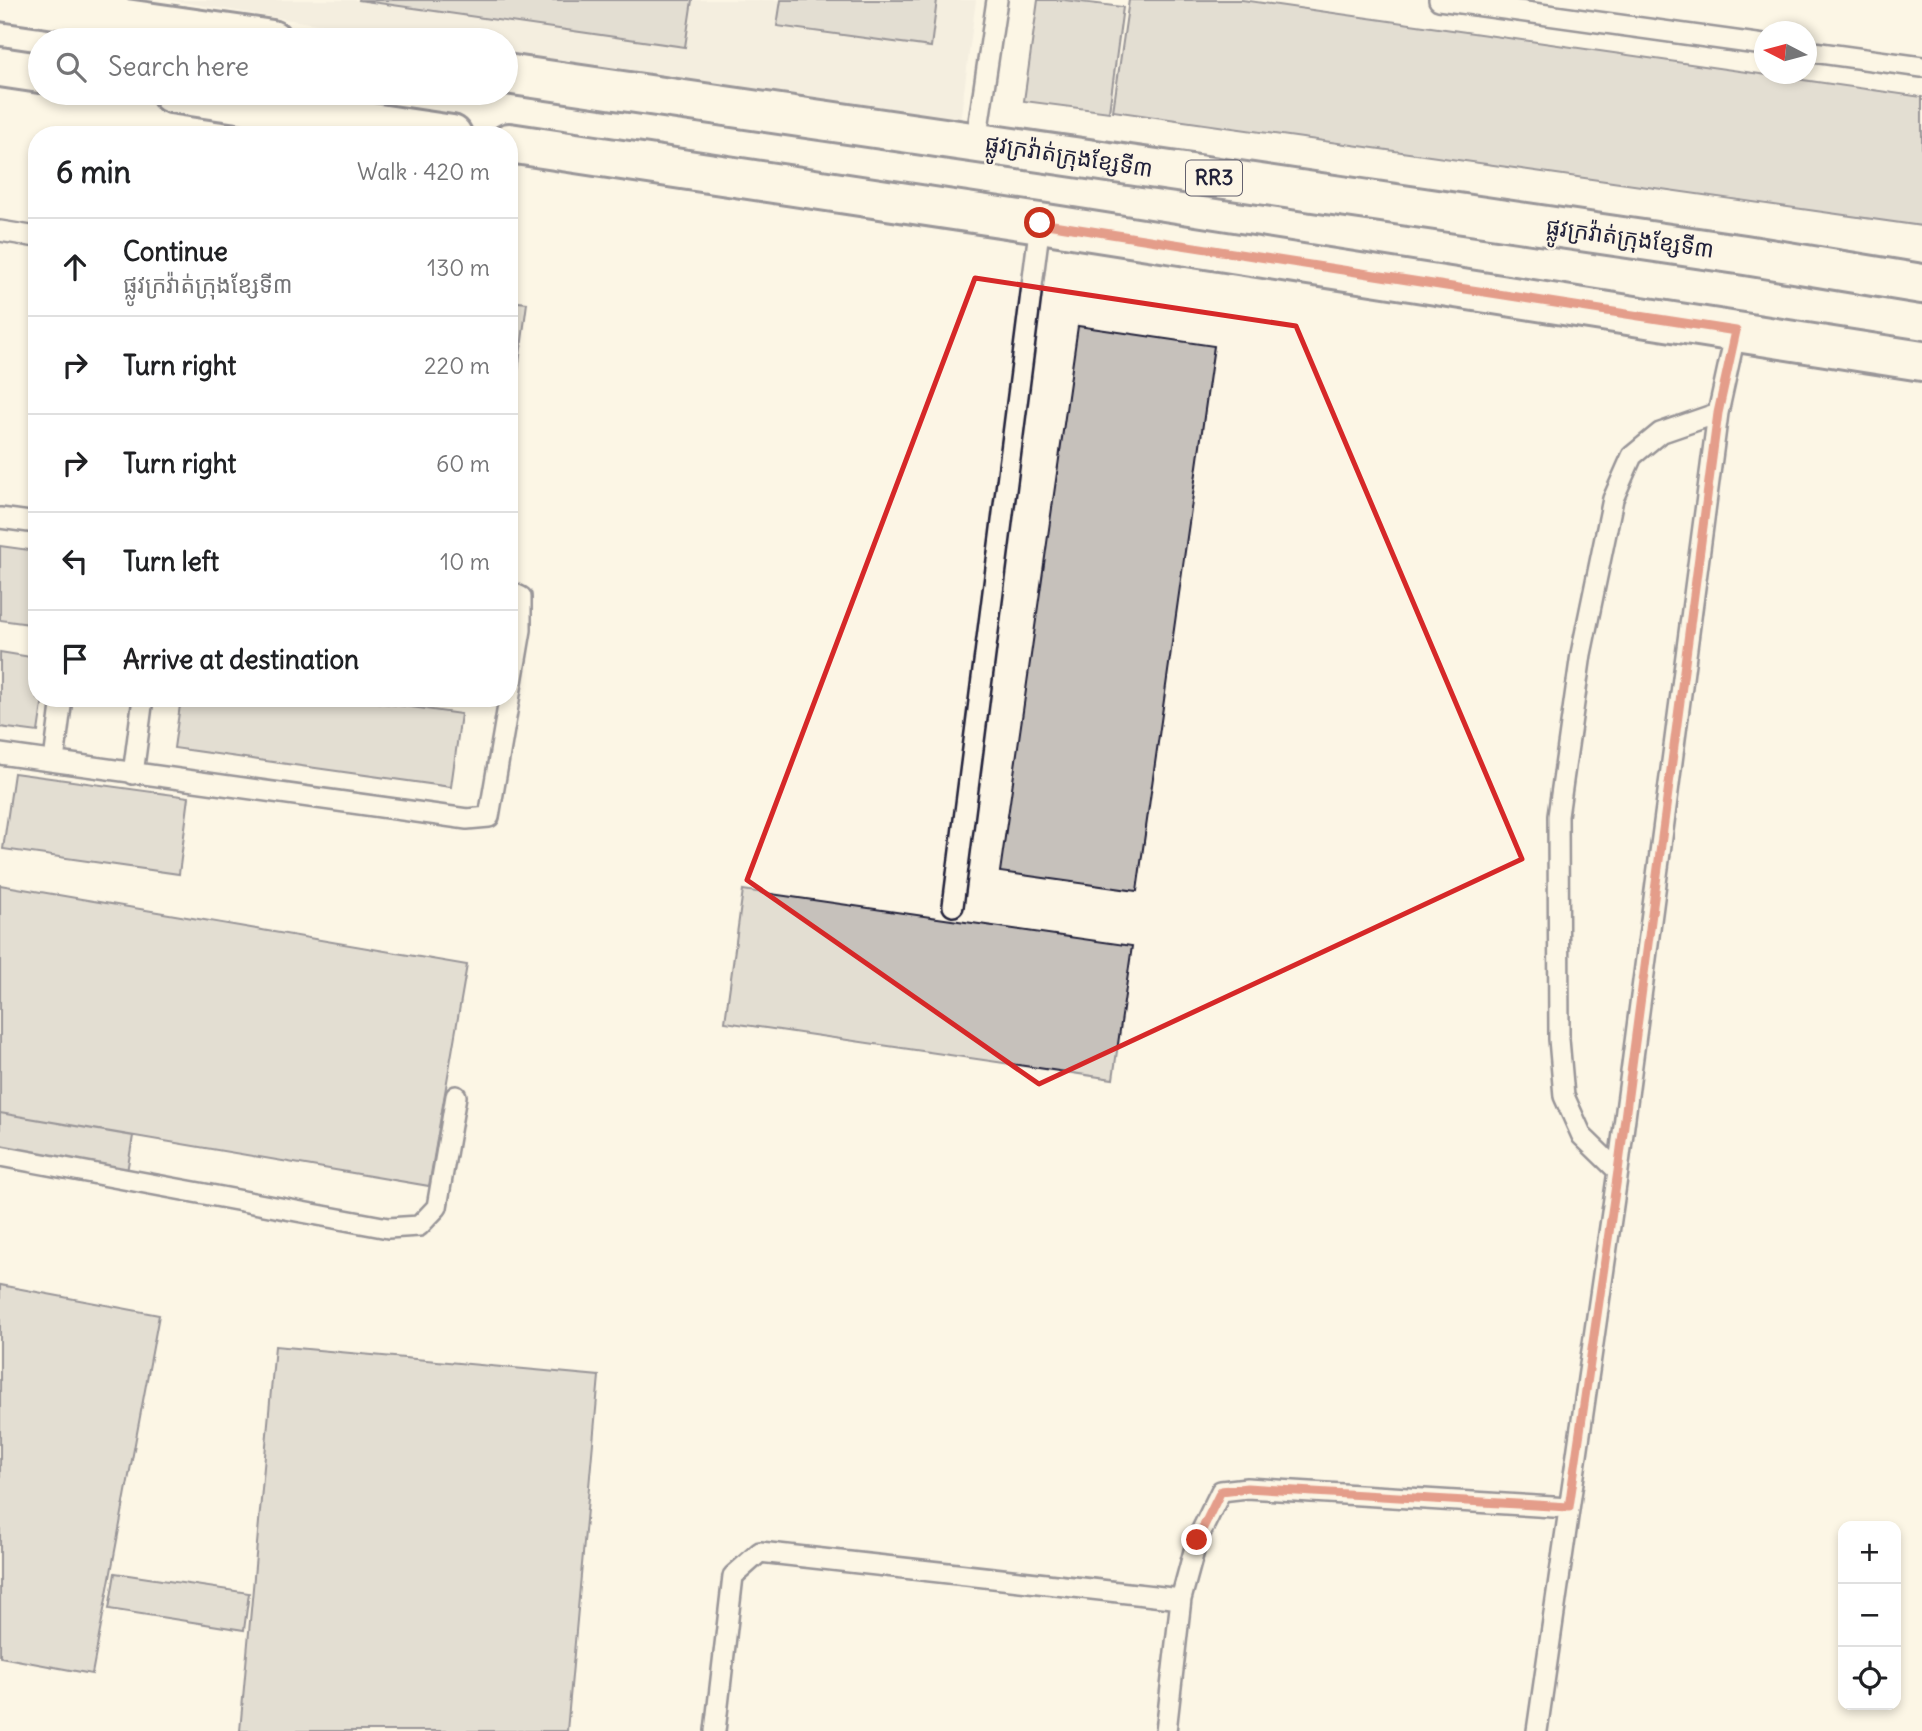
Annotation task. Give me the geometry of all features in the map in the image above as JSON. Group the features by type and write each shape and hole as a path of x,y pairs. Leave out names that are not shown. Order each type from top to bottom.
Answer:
{"main road":[{"path":"0,1 188,28"},
{"path":"0,67 28,71"},
{"name":"ផ្លូវក្រវ៉ាត់ក្រុងខ្សែទី៣","path":"518,76 1745,255 1922,284"},
{"path":"251,105 392,126"},
{"path":"518,144 1922,361"}],"lane":[{"path":"976,142 997,0"},
{"path":"1439,0 1754,43"},
{"path":"1817,52 1922,67"},
{"path":"953,906 1040,223"},
{"path":"0,231 28,236"},
{"path":"1537,1731 1618,1171 1718,413 1736,331"},
{"path":"1618,1171 1582,1136 1564,1096 1559,1039 1558,816 1581,654 1613,499 1632,456 1660,433 1718,413"},
{"path":"0,518 28,522"},
{"path":"518,596 521,597 521,630 518,648"},
{"path":"54,761 61,707"},
{"path":"133,774 142,707"},
{"path":"0,754 467,818 489,817 508,707"},
{"path":"0,1156 388,1228 419,1226 437,1207 456,1096"},
{"path":"1166,1731 1181,1599 1197,1540 1221,1491 1247,1488 1569,1507"},
{"path":"715,1731 733,1576 760,1552 1181,1599"}],"highlighted area":[{"path":"975,278 1296,326 1522,859 1039,1084 747,880"}],"shaded area":[{"path":"168,0 976,0 959,130 518,57 518,28 340,28"}],"building":[{"path":"358,0 692,0 685,47"},
{"path":"781,0 937,0 931,47 777,26"},
{"path":"1038,0 1064,0 1123,7 1109,112 1024,101"},
{"path":"1129,0 1242,0 1754,73 1754,84 1817,82 1922,97 1922,226 1113,111"},
{"path":"518,302 527,303 518,371"},
{"path":"1078,326 1214,346 1137,891 1000,872"},
{"path":"0,546 28,550 28,624 0,620"},
{"path":"0,652 28,657 28,707 42,707 38,732 0,727"},
{"path":"180,707 412,707 461,714 451,787 174,748"},
{"path":"14,773 189,797 179,874 3,849"},
{"path":"0,885 467,965 429,1186 0,1113"},
{"path":"743,890 1132,946 1113,1079 725,1022"},
{"path":"0,1113 133,1136 125,1184 0,1162"},
{"path":"0,1285 159,1315 92,1674 0,1657"},
{"path":"275,1346 599,1376 567,1731 240,1731"},
{"path":"115,1573 249,1593 244,1630 109,1609"}],"route":[{"path":"1040,223 1736,331 1718,413 1618,1171 1569,1507 1247,1488 1221,1491 1197,1540"}]}
